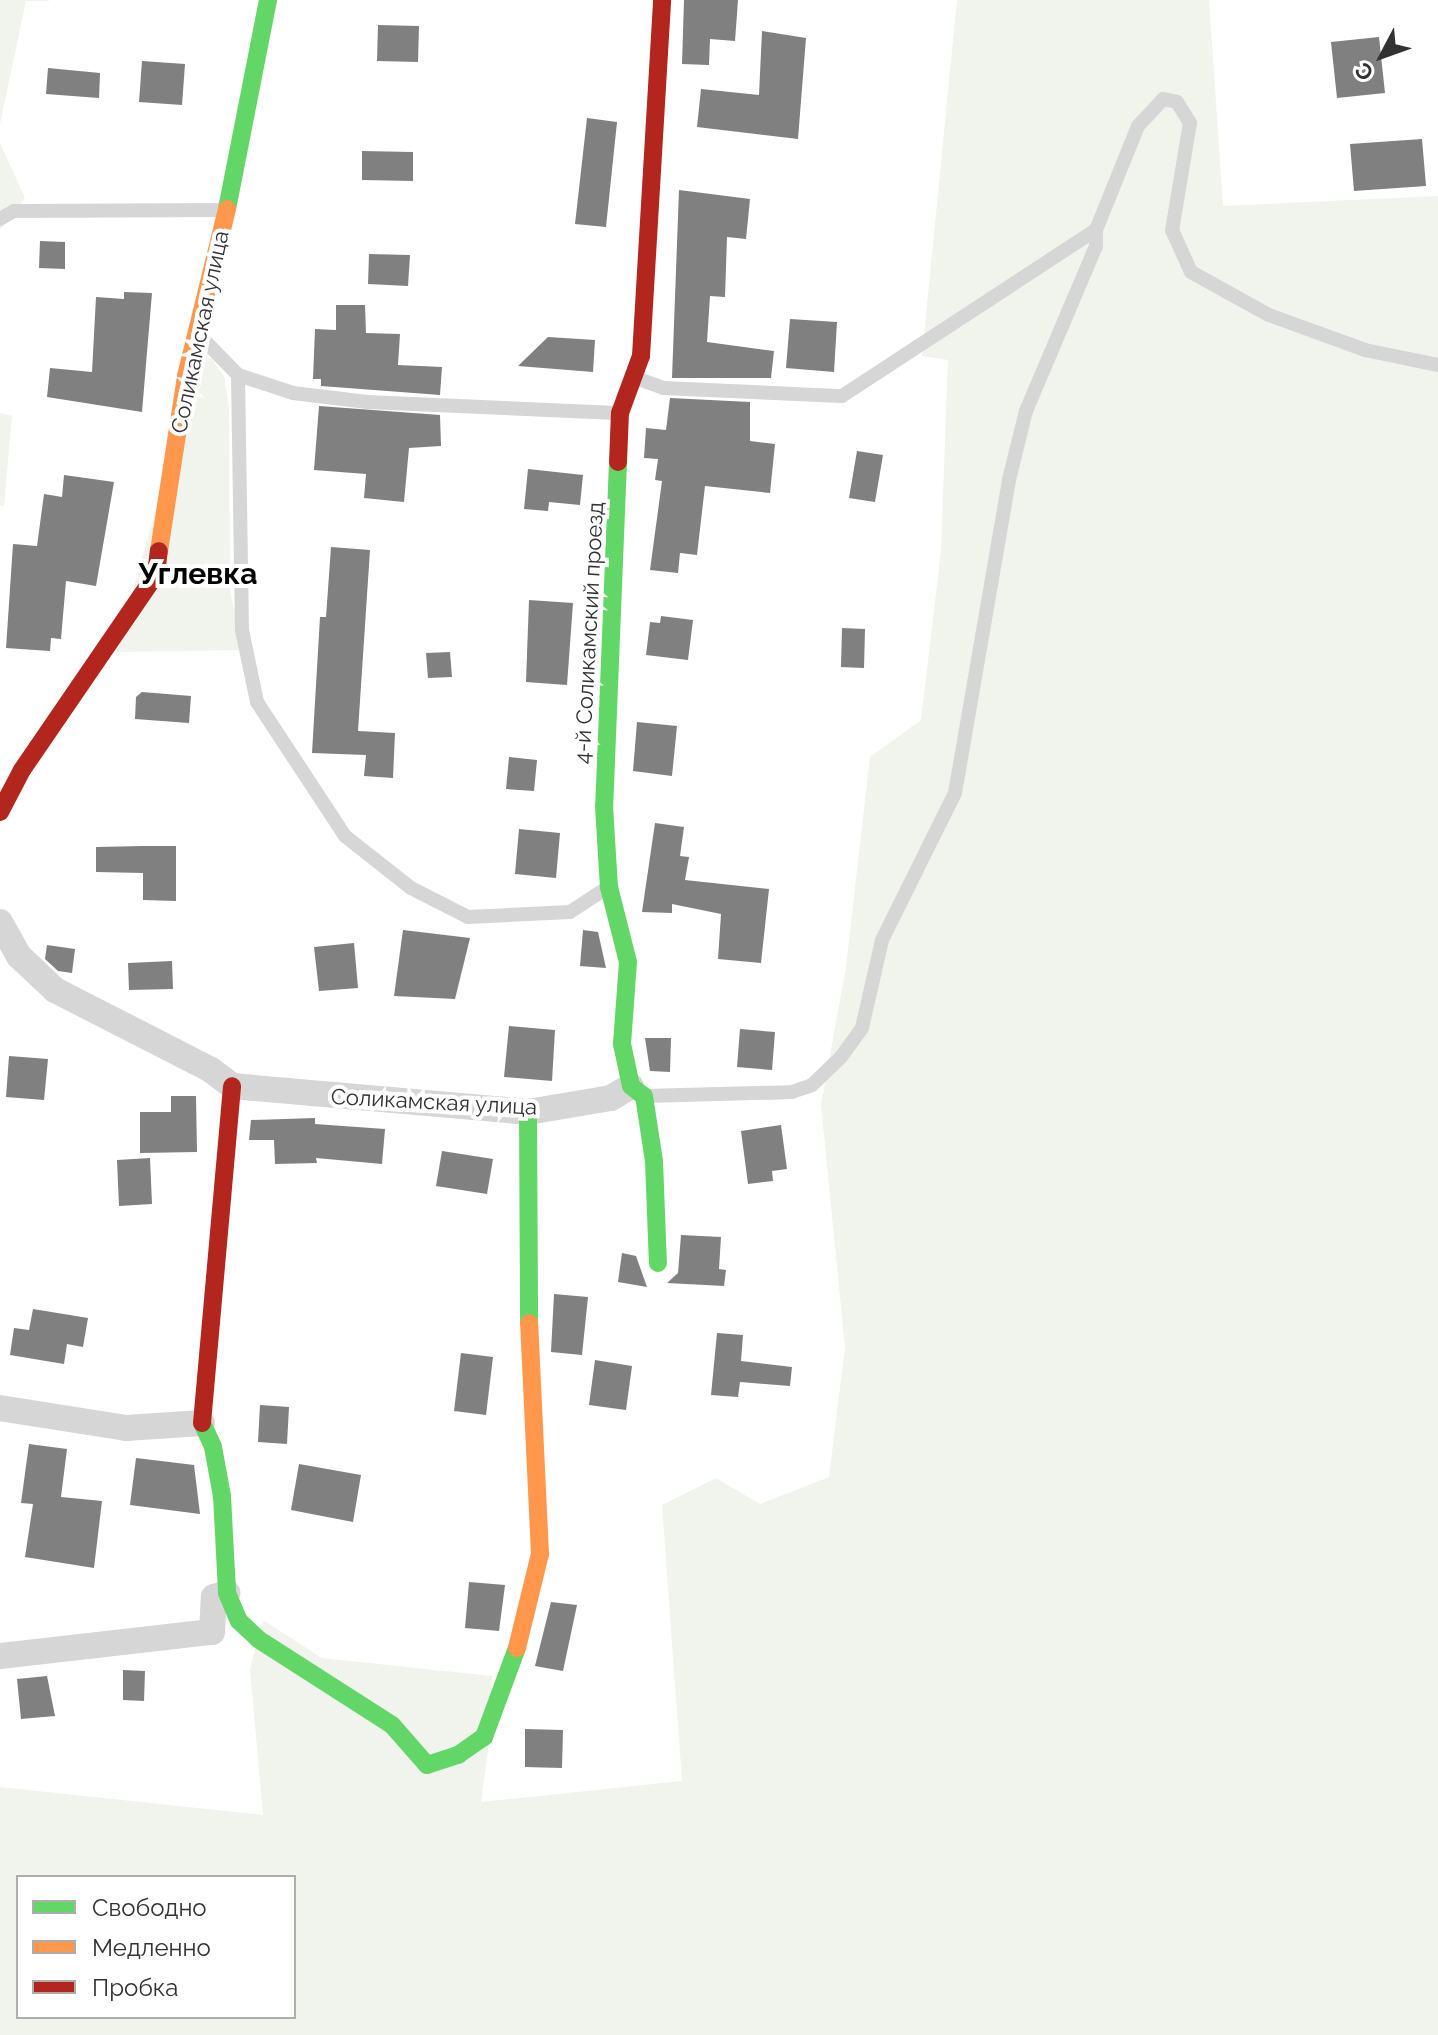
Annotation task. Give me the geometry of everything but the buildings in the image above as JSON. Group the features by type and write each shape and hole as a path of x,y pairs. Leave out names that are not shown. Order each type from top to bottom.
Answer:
{"street":[{"name":"Соликамская улица","path":"0,812 22,770 156,574 186,376 227,210 268,0"},
{"name":"4-й Соликамский проезд","path":"658,1263 654,1161 638,1091 622,1044 628,962 609,887 604,806 620,413 636,378 662,0"},
{"name":"Соликамская улица","path":"0,922 19,956 55,990 211,1070 232,1086 528,1112 638,1091"},
{"path":"232,1086 202,1423 213,1447 222,1496 227,1593 239,1621 258,1639 392,1725 427,1765 458,1755 484,1737 510,1677 540,1554 529,1375 528,1112"},
{"path":"0,1408 126,1428 202,1423"},
{"path":"0,1656 212,1632 214,1597 227,1593"}],"lane":[{"path":"638,1091 792,1092 812,1085 841,1057 862,1028 882,940 955,793 1012,467 1026,411 1096,246 1096,230 1138,126 1163,99 1177,102 1190,123 1172,230 1191,272 1269,315 1365,350 1438,365"},
{"path":"0,219 14,211 227,210"},
{"path":"636,378 663,388 842,396 1096,230"},
{"path":"197,334 238,375 293,393 367,402 620,413"},
{"path":"238,375 242,630 257,702 303,779 345,836 411,888 468,917 570,912 609,887"}],"shaded area":[{"path":"0,0 49,1 26,1 0,124"},
{"path":"957,0 1209,0 1223,206 1438,196 1438,2035 0,2035 0,1787 263,1815 250,1669 263,1620 322,1658 492,1676 491,1729 481,1802 682,1781 662,1505 716,1478 760,1504 829,1477 845,1347 821,1105 846,967 870,757 921,720 941,551 948,360 922,356"},
{"path":"0,143 25,198 0,230"},
{"path":"198,357 211,358 224,376 229,408 230,591 243,650 116,652"},
{"path":"0,413 12,416 4,506 0,505"}],"traffic: fast":[{"path":"227,209 268,0"},
{"path":"618,462 604,806 609,887 628,962 622,1044 631,1086 644,1096 654,1161 658,1263"},
{"path":"528,1112 529,1323"},
{"path":"202,1423 213,1447 222,1496 227,1593 239,1621 258,1639 392,1725 427,1765 458,1755 484,1737 517,1648"}],"traffic: slow":[{"path":"159,551 186,376 227,209"},
{"path":"517,1648 540,1554 529,1323"}],"traffic: jam":[{"path":"618,462 620,413 641,356 662,0"},
{"path":"0,812 22,770 156,574 159,551"},
{"path":"202,1423 232,1086"}],"district":[{"name":"Углевка","path":"198,574"}]}
